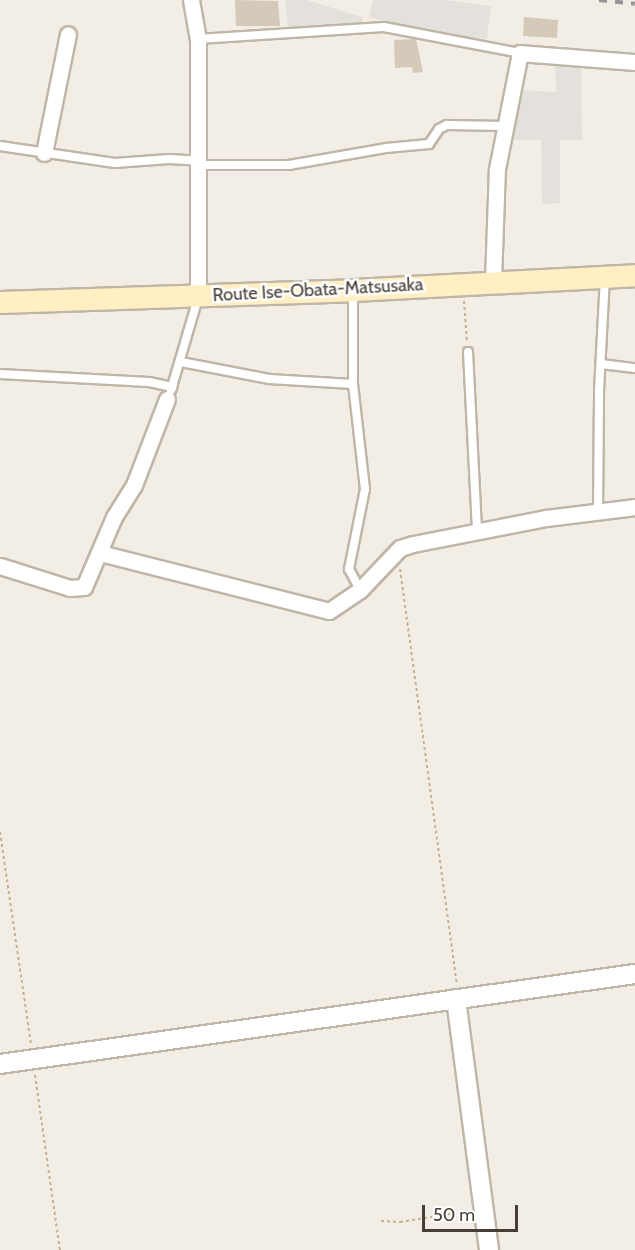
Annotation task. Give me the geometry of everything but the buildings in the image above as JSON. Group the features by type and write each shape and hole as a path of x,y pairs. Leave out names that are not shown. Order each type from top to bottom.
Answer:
{"main road":[{"name":"Route Ise-Obata-Matsusaka","path":"0,302 353,290 635,274"}],"street":[{"path":"190,0 198,39 198,296"},
{"path":"44,153 68,34"},
{"path":"493,281 497,169 520,53 635,62"},
{"path":"0,566 69,588 84,587 114,517 134,485 169,393"},
{"path":"100,553 315,609 338,608 360,591 392,556 413,544 477,531 635,507"},
{"path":"0,1064 635,974"},
{"path":"457,999 489,1250"}],"lane":[{"path":"198,39 384,27 520,53"},
{"path":"0,146 116,163 191,160 198,165 290,165 386,148 429,144 439,129 447,125 506,126"},
{"path":"598,512 605,276"},
{"path":"353,290 353,384 365,489 349,569 360,591"},
{"path":"0,374 150,382 169,393 181,362 198,296"},
{"path":"468,352 477,531"},
{"path":"181,362 269,379 353,384"},
{"path":"601,364 635,368"}],"path":[{"path":"463,283 468,352"},
{"path":"392,556 399,566 457,999"},
{"path":"0,832 60,1250"},
{"path":"381,1221 400,1222 483,1209"}],"shaded area":[{"path":"285,0 307,0 362,17 362,25 288,29"},
{"path":"373,0 445,0 491,6 487,39 423,32 369,17"},
{"path":"555,59 581,60 582,140 560,140 560,203 542,204 541,140 509,140 519,90 556,92"}],"railway":[{"path":"599,0 635,4"}]}
